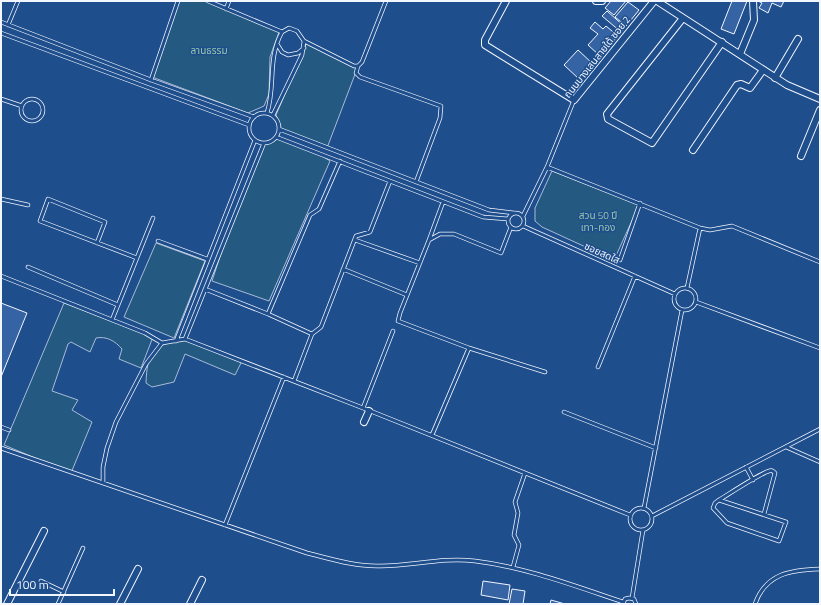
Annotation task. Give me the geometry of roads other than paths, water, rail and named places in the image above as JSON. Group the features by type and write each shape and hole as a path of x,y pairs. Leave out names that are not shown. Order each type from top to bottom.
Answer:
{"street":[{"path":"506,1 484,40 485,45 574,100"},
{"path":"596,1 602,1"},
{"name":"ถนนบางเสนสายใต้ ซอย 2","path":"574,100 654,1"},
{"path":"657,1 775,78 787,85 820,99"},
{"path":"740,54 754,20 753,1"},
{"path":"683,18 607,114 608,119 652,143 722,42"},
{"path":"775,78 798,39"},
{"path":"693,150 737,85 741,84 748,88 752,87 763,70"},
{"path":"801,156 820,110"},
{"path":"364,422 366,409"},
{"path":"7,604 44,531"},
{"path":"120,604 138,569"},
{"path":"190,604 202,580"}],"lane":[{"path":"8,25 18,1"},
{"path":"151,80 178,1"},
{"path":"208,1 282,32"},
{"path":"226,9 229,1"},
{"path":"386,1 362,62 358,66 356,73 360,77 441,106 440,118 416,182"},
{"path":"1,22 151,80 254,117"},
{"path":"267,113 271,92 273,53 282,32 289,28 297,31 304,41 354,66 358,66"},
{"path":"1,33 249,126"},
{"path":"273,115 304,48 304,41"},
{"path":"277,44 282,52 288,55 298,53 304,48"},
{"path":"33,98 41,102 44,110 40,118 32,122 24,118 20,110 22,106 24,101 33,98"},
{"path":"1,99 22,106"},
{"name":"ถนนบางเสนสายใต้ ซอย 2","path":"523,216 547,167 574,100"},
{"path":"267,113 273,115 278,122 279,129 276,137 269,142 264,143 255,140 250,134 249,126 254,117 258,114 267,113"},
{"path":"279,129 489,210 519,213 523,216 524,221 522,226"},
{"path":"276,137 483,217 508,219 514,213"},
{"path":"176,341 255,140"},
{"path":"186,339 264,143"},
{"path":"268,314 310,215 319,209 340,161"},
{"path":"547,167 700,228 710,230 732,226 820,262"},
{"path":"294,381 312,334 321,327 356,236 370,232 390,181"},
{"path":"1,199 28,205"},
{"path":"97,243 105,222 48,199 40,221 97,243 137,258"},
{"path":"443,202 398,321 469,348 545,372"},
{"path":"620,260 640,203"},
{"path":"112,320 153,218"},
{"path":"429,240 440,234 454,234 501,253 511,227 508,219"},
{"name":"ซอยสดใส","path":"511,227 518,229 522,226 675,294"},
{"path":"687,288 700,228"},
{"path":"355,240 420,263"},
{"path":"158,241 208,259"},
{"path":"28,267 118,305"},
{"path":"344,269 408,295"},
{"path":"1,276 145,333 162,343 186,339 432,435 630,515"},
{"path":"598,367 635,276"},
{"path":"682,288 687,288 696,295 696,302 690,310 682,310 676,306 675,294 682,288"},
{"path":"205,289 268,314 312,334"},
{"path":"696,302 820,348"},
{"path":"644,508 682,310"},
{"path":"366,409 393,331"},
{"path":"102,483 103,467 107,448 116,422 146,364 162,343"},
{"path":"432,435 469,348"},
{"path":"225,525 284,377"},
{"path":"564,412 656,448"},
{"path":"1,427 9,430"},
{"path":"652,516 820,429"},
{"path":"786,447 820,462"},
{"path":"1,448 307,553 345,563 381,566 438,560 473,560 513,567 623,603 627,598 632,598"},
{"path":"746,467 753,480"},
{"path":"719,500 786,522 779,541 727,523 713,508 715,503 719,500 769,471 775,473 764,514"},
{"path":"513,567 519,545 514,534 518,513 515,502 525,473"},
{"path":"637,508 649,510 652,516 651,525 643,530 633,527 630,523 630,515 637,508"},
{"path":"636,604 632,598 643,530"},
{"path":"58,604 83,548"},
{"path":"755,604 763,589 773,579 790,570 820,569"},
{"path":"41,581 64,592"}],"park label":[{"name":"ลานธรรม","path":"209,50"},
{"name":"สวน 50 ปี เทา-ทอง","path":"598,220"}]}
